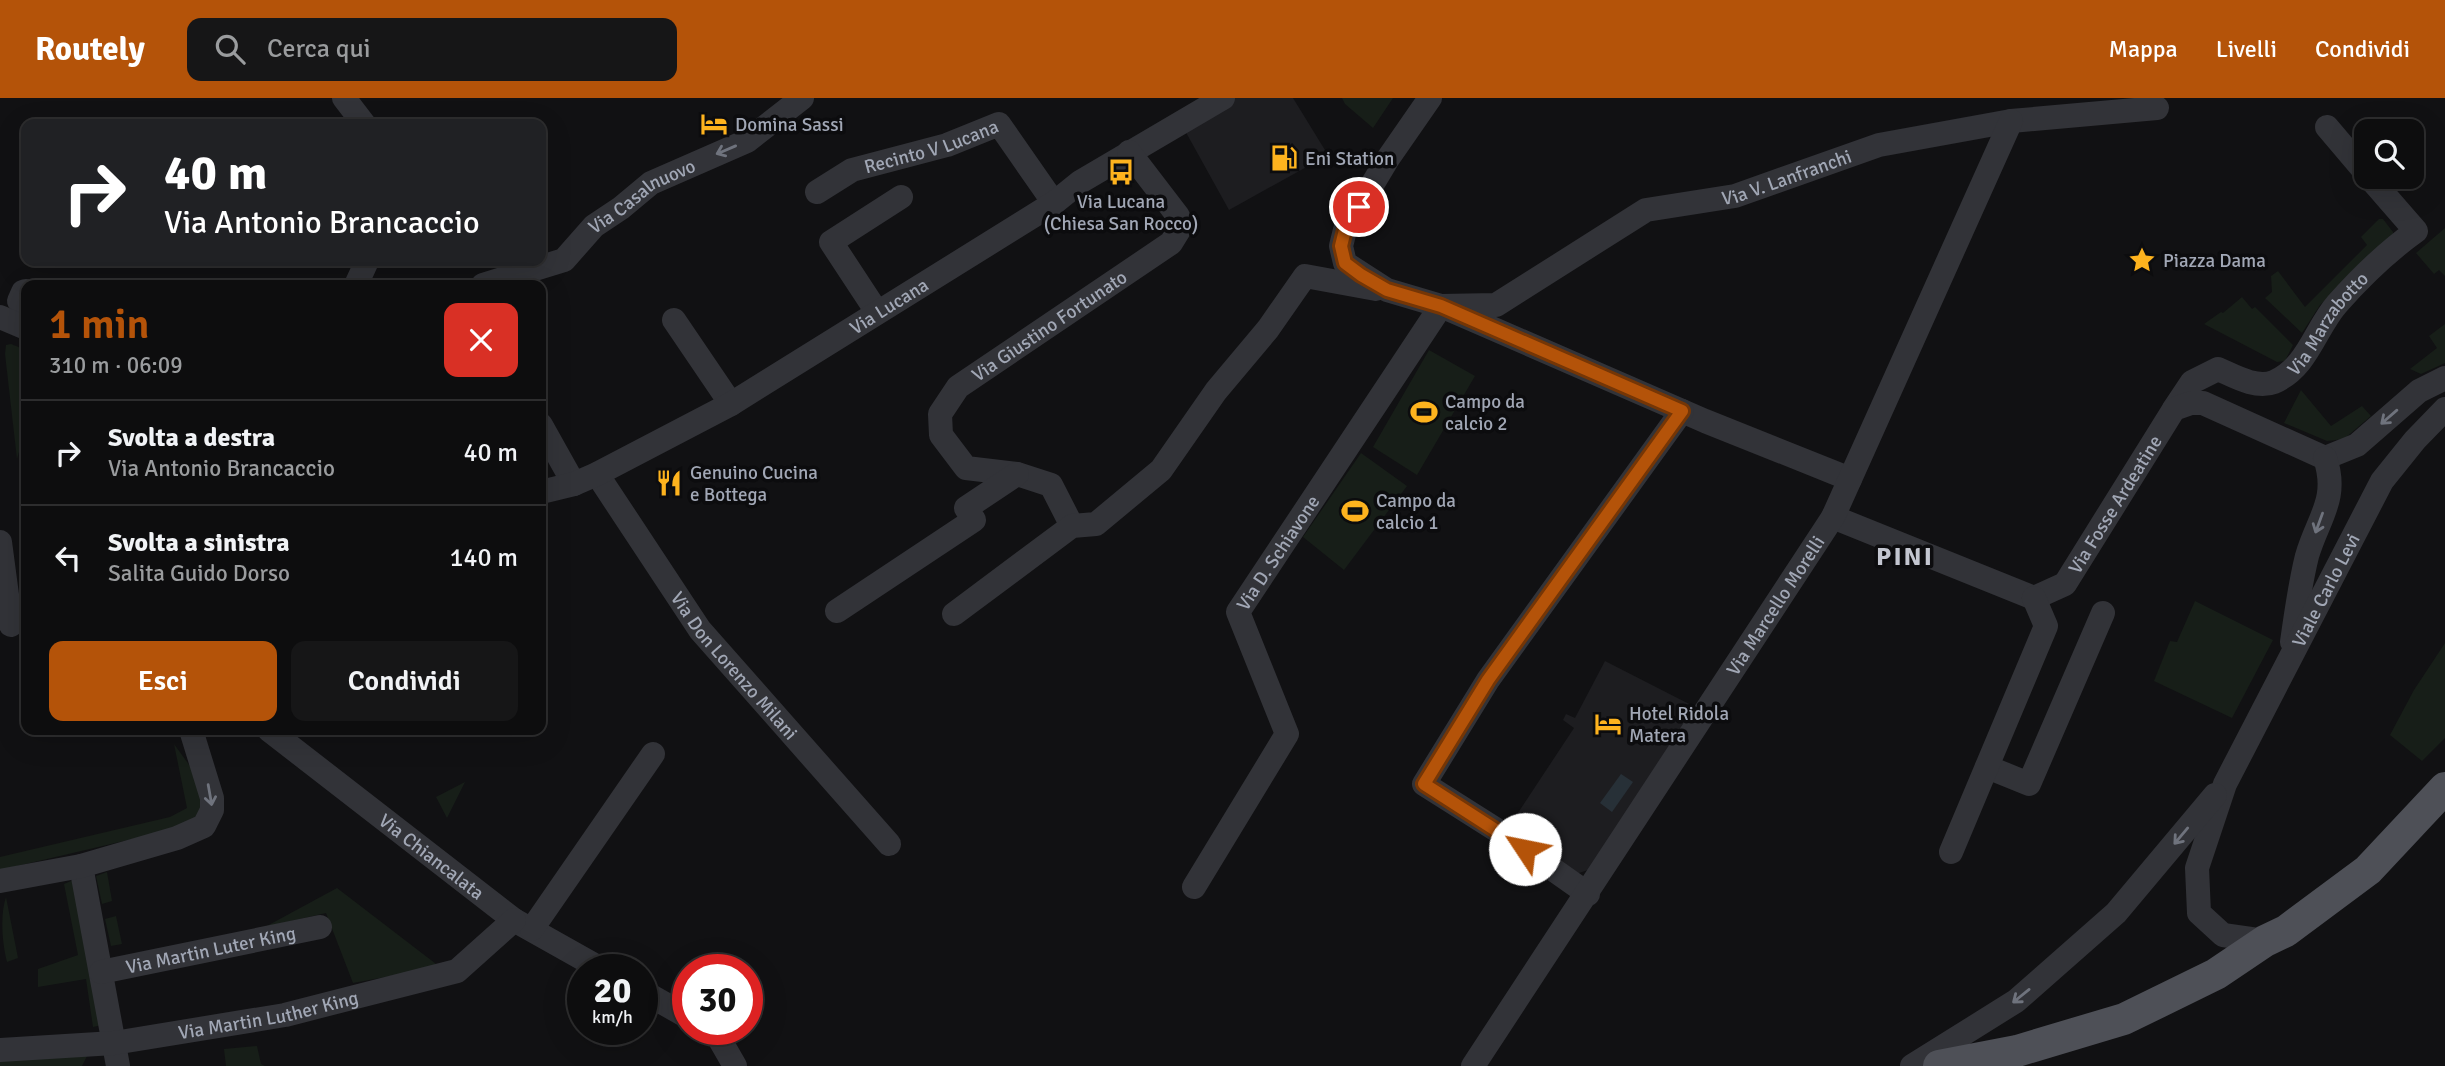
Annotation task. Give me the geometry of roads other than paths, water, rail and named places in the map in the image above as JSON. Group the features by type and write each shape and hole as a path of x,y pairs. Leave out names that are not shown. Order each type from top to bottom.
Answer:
{"main road":[{"path":"1939,1066 2017,1051 2124,1019 2216,974 2265,941 2286,931 2368,870 2445,789"}],"street":[{"path":"344,98 360,119"},
{"name":"Via Casalnuovo","path":"500,280 564,261 594,226 651,183 747,141 802,98"},
{"name":"Via Lucana","path":"546,491 574,484 597,474 731,404 1054,203 1080,182 1223,98"},
{"path":"1387,290 1345,263 1341,246 1345,230 1387,160 1430,98"},
{"name":"Via V. Lanfranchi","path":"1441,306 1496,304 1646,210 1735,195 1879,145 2011,121 2157,108"},
{"name":"Via Marcello Morelli","path":"1478,1063 1515,1000 1588,894 1833,517 2011,121"},
{"name":"Recinto V Lucana","path":"817,192 852,170 947,145 999,124 1054,203"},
{"path":"2327,127 2354,159"},
{"name":"Via Giustino Fortunato","path":"1072,526 1051,485 1017,474 966,468 941,435 940,414 958,387 1171,243 1179,230 1178,216 1129,152"},
{"name":"Via Marzabotto","path":"2174,410 2192,382 2218,369 2247,382 2272,383 2299,364 2336,305 2399,243 2417,231 2380,189"},
{"path":"877,312 831,242 901,197"},
{"path":"954,614 1072,526 1097,524 1161,470 1216,391 1268,328 1305,276 1361,288 1387,290 1441,306 1682,411 1850,479"},
{"name":"Via D. Schiavone","path":"1194,887 1287,734 1238,612 1441,306"},
{"path":"0,317 21,326"},
{"path":"674,320 731,404"},
{"path":"2325,458 2357,445 2419,391 2445,378"},
{"path":"2174,410 2191,403 2203,403 2325,458 2330,472 2330,494 2308,554 2289,663"},
{"name":"Viale Carlo Levi","path":"2265,941 2223,935 2199,913 2197,868 2225,784 2382,481 2415,440 2445,409"},
{"name":"Via Fosse Ardeatine","path":"2034,598 2064,584 2174,410"},
{"path":"1588,894 1503,834 1424,784 1488,680 1682,411"},
{"path":"546,434 574,484"},
{"name":"Via Don Lorenzo Milani","path":"597,474 701,630 889,845"},
{"path":"837,611 974,520 966,508 1017,474"},
{"path":"1833,517 2034,598 2046,626 1951,852"},
{"path":"0,548 12,625"},
{"path":"1987,767 2029,784 2103,613"},
{"path":"0,881 81,866 177,838 204,826 212,810 212,798 193,735"},
{"name":"Via Chiancalata","path":"277,735 523,924 575,954"},
{"name":"Via Martin Luther King","path":"0,1050 116,1054 457,971 523,924 653,754"},
{"name":"Viale Carlo Levi","path":"1912,1066 2017,1001 2116,913 2225,784"},
{"path":"81,866 116,1054"},
{"name":"Via Martin Luter King","path":"101,972 320,926"},
{"path":"723,1045 735,1066"}],"place":[{"name":"Domina Sassi","path":"714,124"},
{"name":"Eni Station","path":"1284,158"},
{"name":"Via Lucana (Chiesa San Rocco)","path":"1121,172"},
{"name":"Piazza Dama","path":"2142,260"},
{"name":"Campo da calcio 2","path":"1424,412"},
{"name":"Genuino Cucina e Bottega","path":"669,483"},
{"name":"Campo da calcio 1","path":"1355,511"},
{"name":"Hotel Ridola Matera","path":"1608,724"}],"district":[{"name":"PINI","path":"1905,556"}]}
